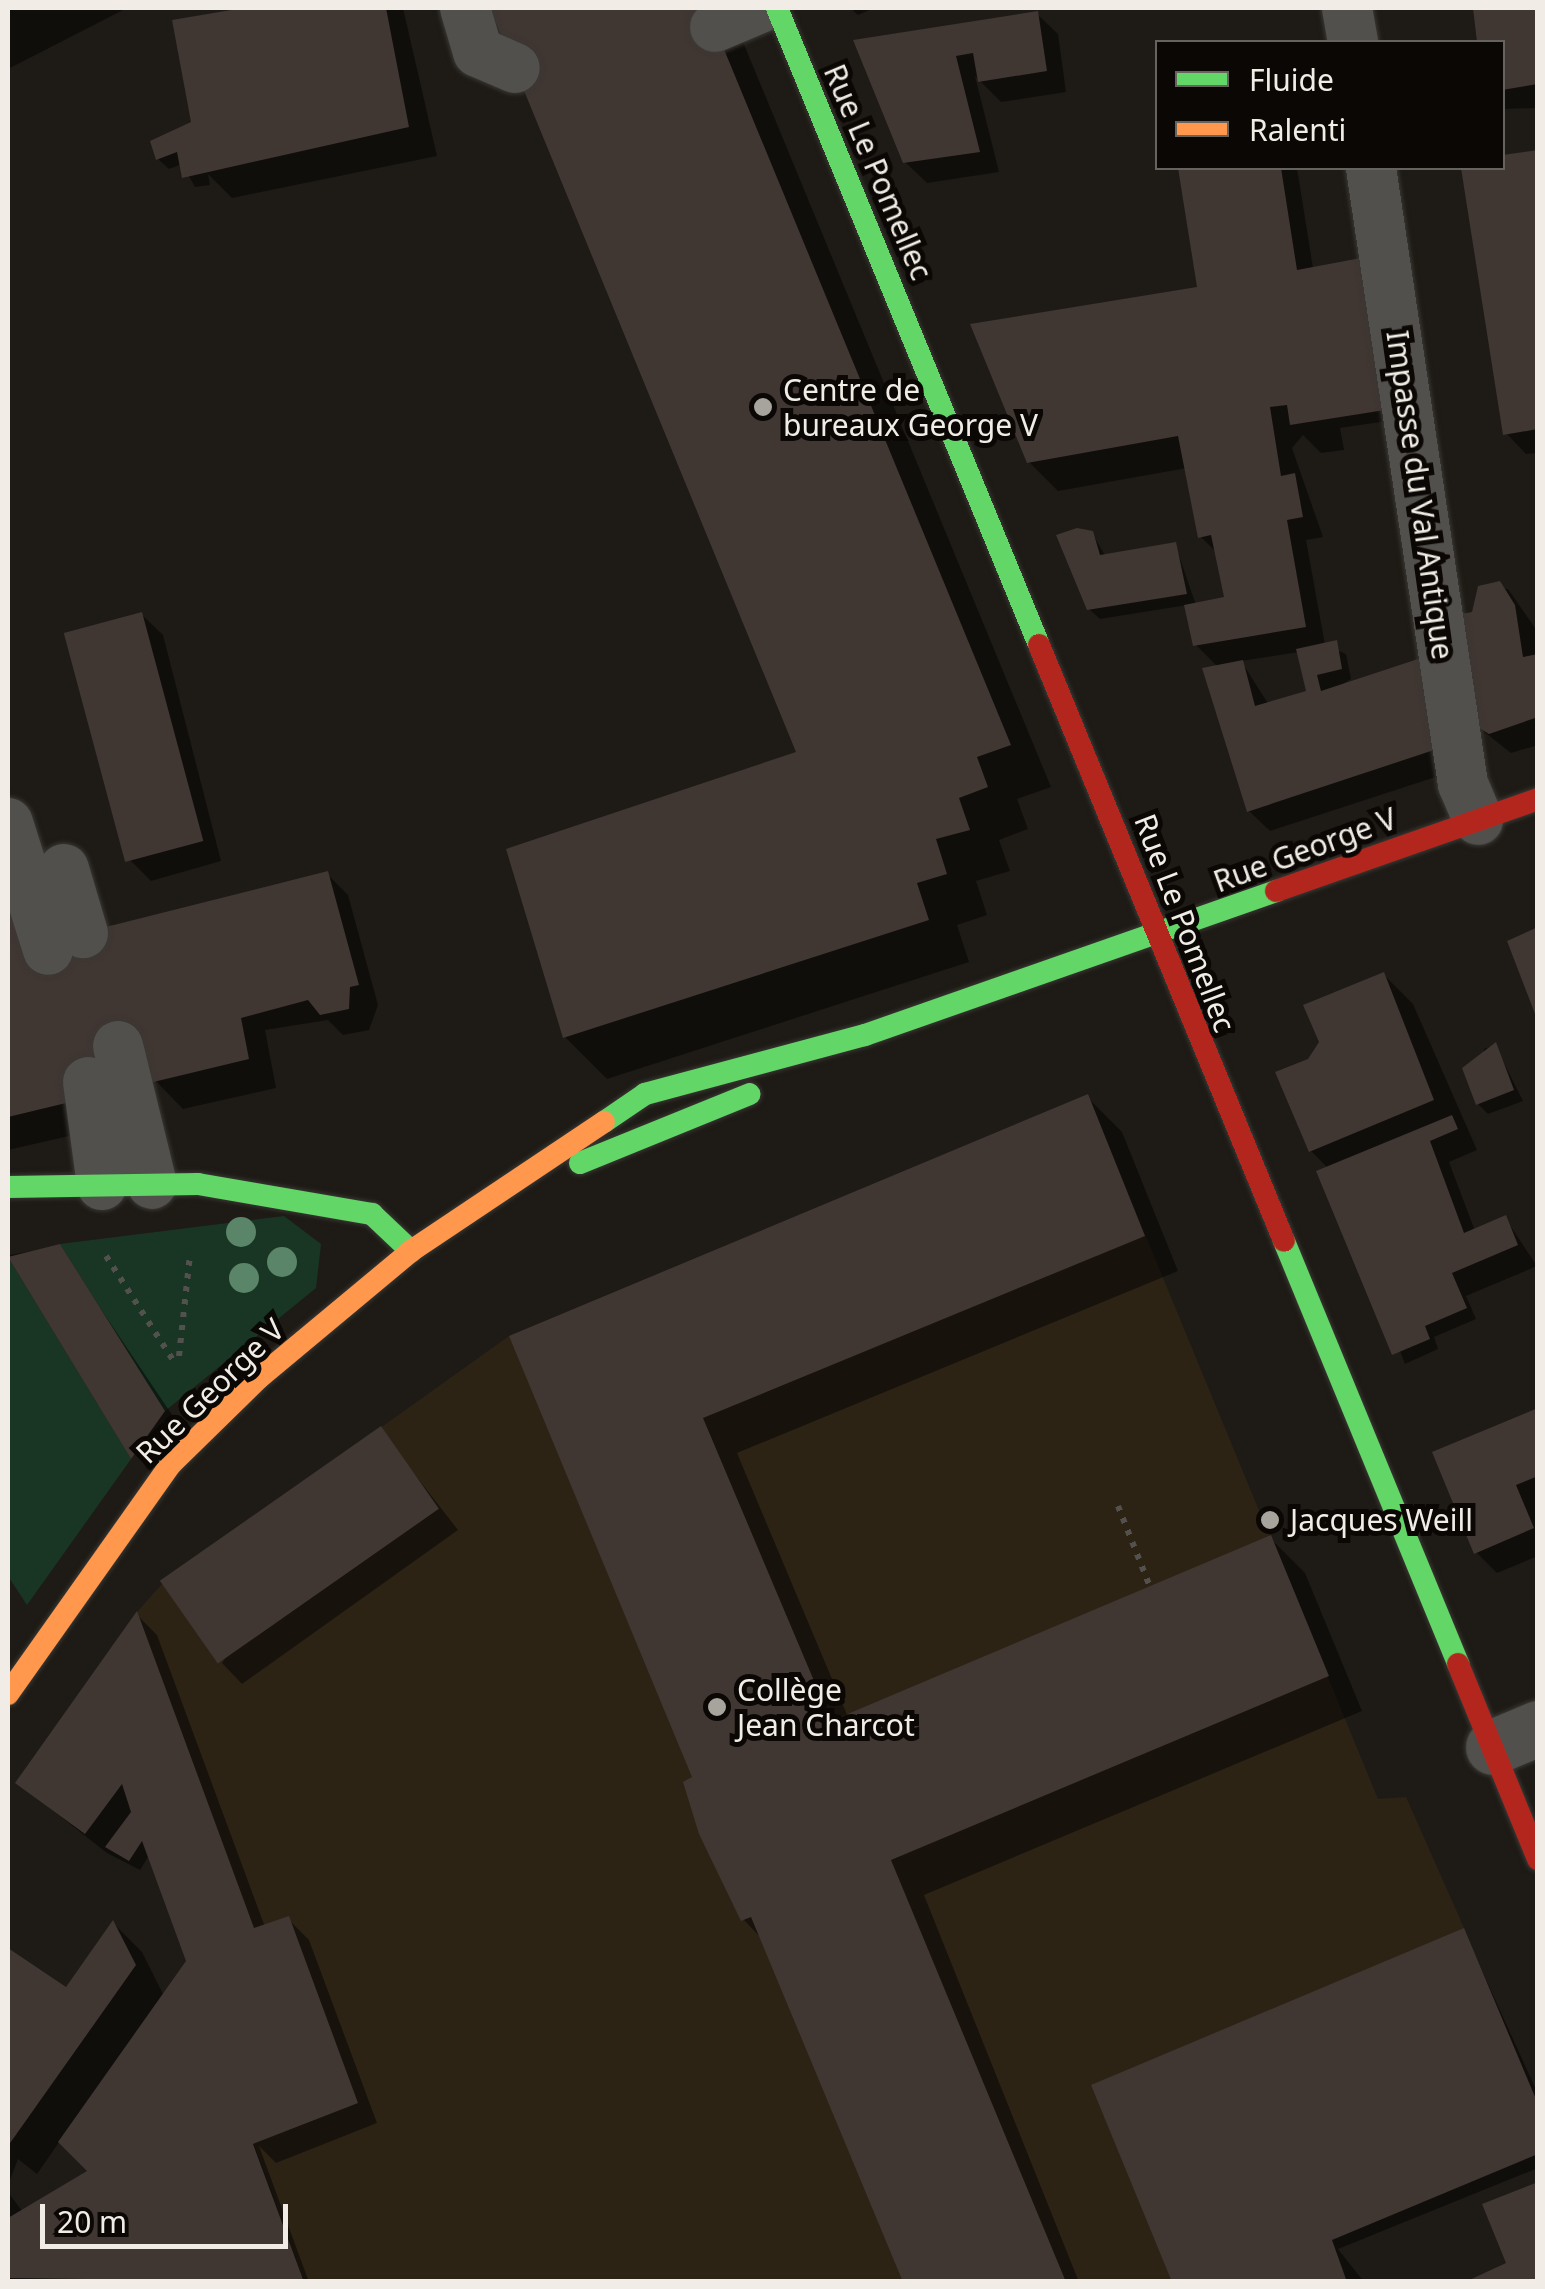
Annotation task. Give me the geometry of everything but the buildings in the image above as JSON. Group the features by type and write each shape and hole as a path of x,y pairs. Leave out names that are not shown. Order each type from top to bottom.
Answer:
{"street":[{"name":"Rue Le Pomellec","path":"777,8 1159,935 1515,1738 1538,1859"},
{"name":"Rue George V","path":"8,1694 170,1465 410,1251 516,1186 645,1094 865,1036 1538,799"},
{"name":"Rue George V","path":"516,1186 664,1133 865,1036"},
{"path":"14,1186 175,1184 372,1214 410,1251"}],"lane":[{"path":"464,8 478,52 515,68"},
{"path":"715,27 760,8"},
{"path":"1347,8 1352,40"},
{"name":"Impasse du Val Antique","path":"1371,170 1463,784 1478,820"},
{"path":"8,822 66,942 64,870"},
{"path":"102,1185 103,1064 175,1184"}],"path":[{"path":"14,1186 96,1240 178,1369 175,1184"},
{"path":"1118,1506 1150,1587"}],"shaded area":[{"name":"Collège Jean Charcot","path":"951,1152 1116,1164 1378,1799 1406,1797 1464,1928 1226,2281 304,2281 122,1784 137,1612 162,1584 509,1336"}],"green space":[{"path":"284,1216 321,1244 316,1288 165,1411 60,1244"},
{"path":"8,1257 131,1459 27,1605 8,1576"}],"traffic: fast":[{"path":"777,8 1039,645"},
{"path":"604,1122 645,1094 865,1035 1276,891"},
{"path":"580,1163 750,1094"},
{"path":"8,1187 198,1184 372,1214 411,1251"},
{"path":"1284,1241 1458,1664"}],"traffic: slow":[{"path":"8,1694 170,1465 260,1377 411,1251 604,1122"}],"traffic: jam":[{"path":"1039,645 1284,1241"},
{"path":"1276,891 1538,799"},
{"path":"1458,1664 1538,1859"}],"place":[{"name":"Centre de bureaux George V","path":"763,407"},
{"name":"Jacques Weill","path":"1270,1520"},
{"name":"Collège Jean Charcot","path":"717,1707"}]}
